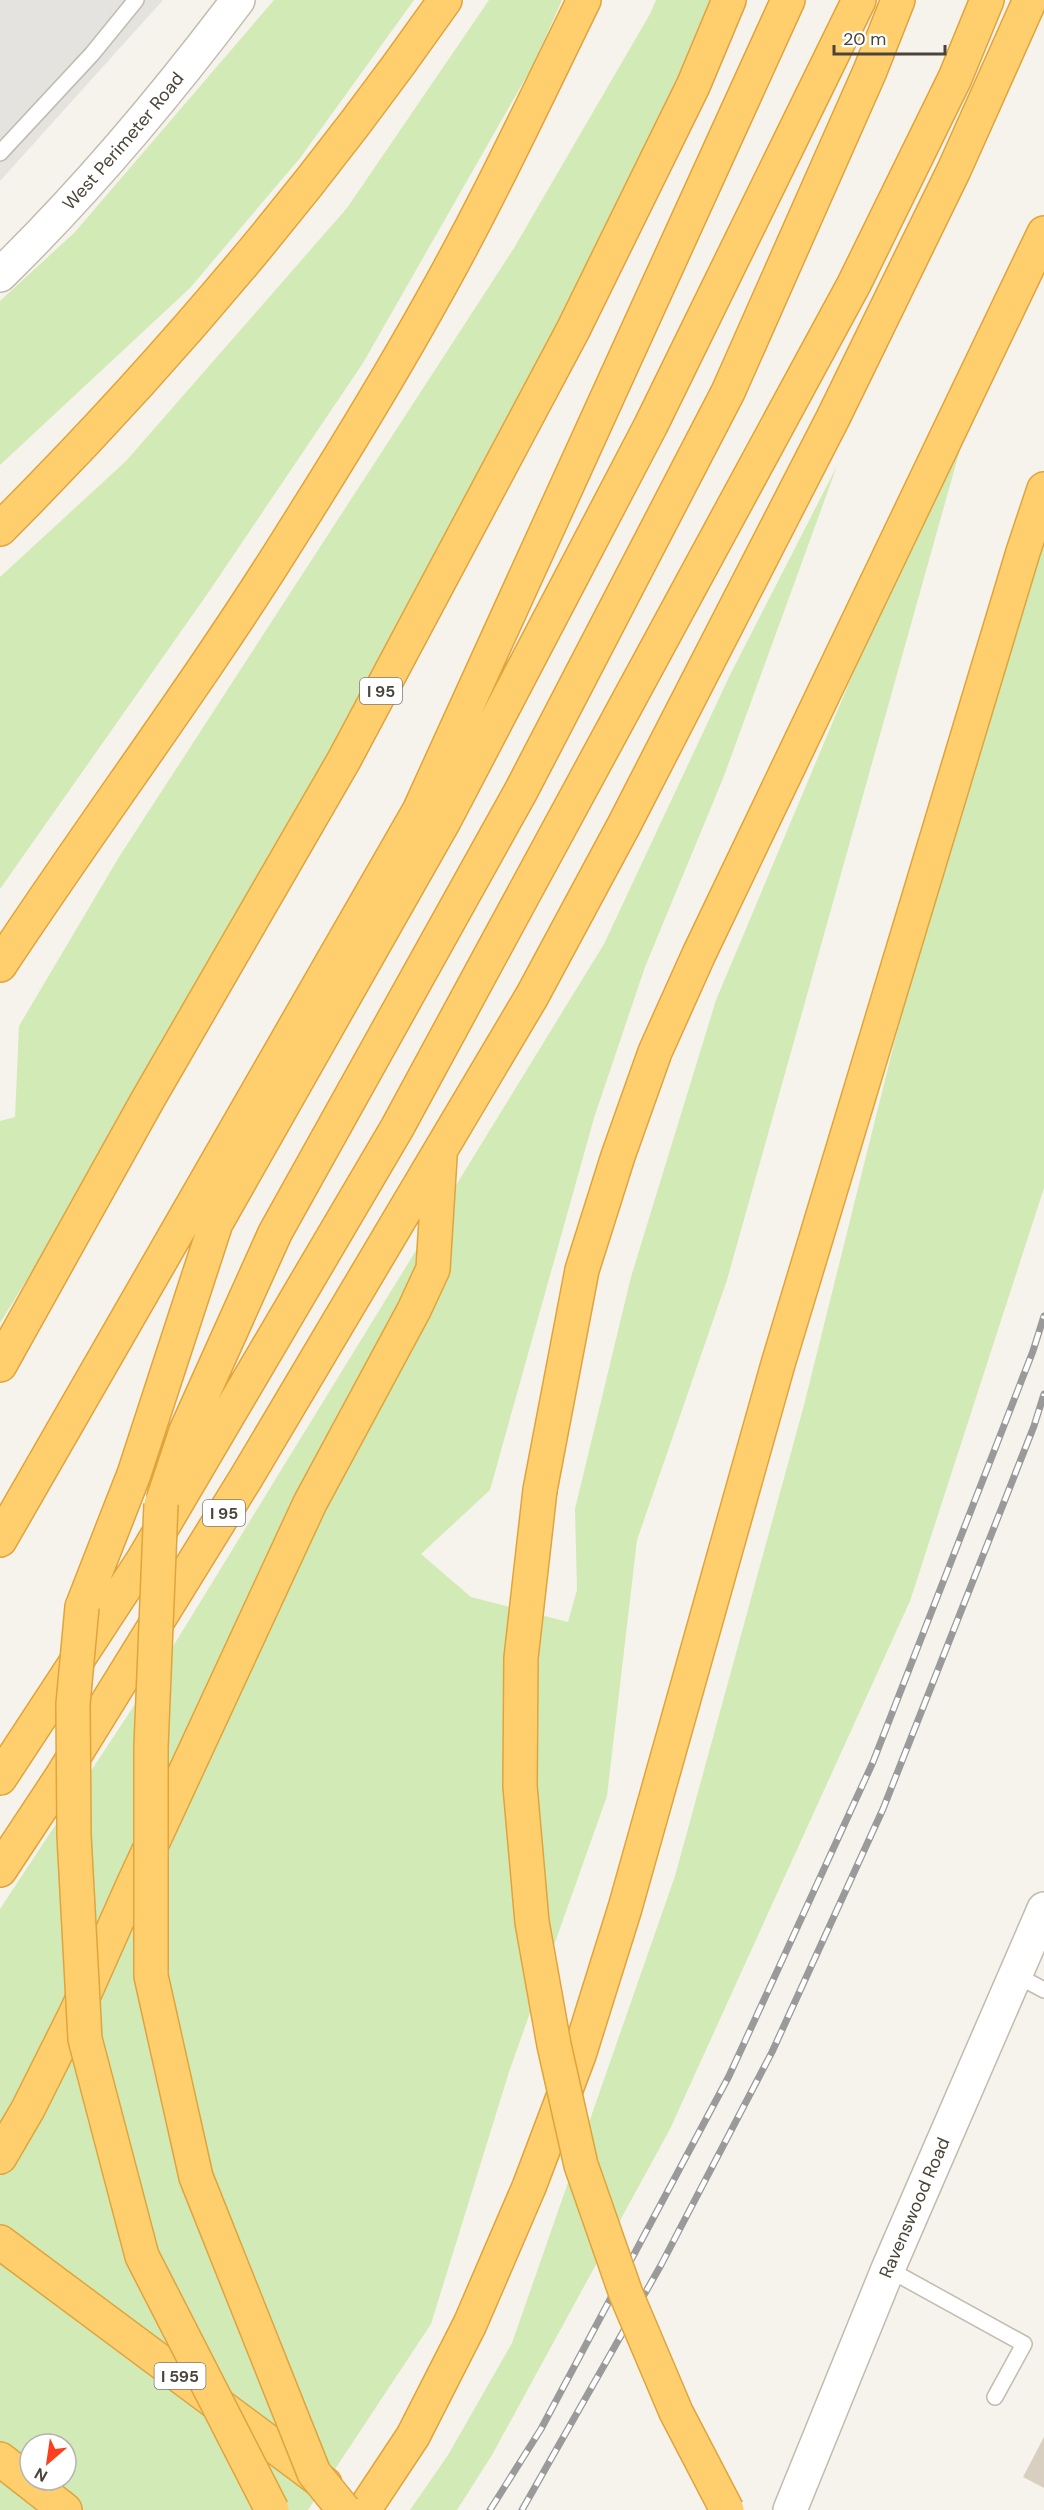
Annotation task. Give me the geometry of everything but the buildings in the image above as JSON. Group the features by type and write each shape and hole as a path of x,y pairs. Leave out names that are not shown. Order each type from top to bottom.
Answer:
{"highway":[{"path":"0,529 68,461 137,386 271,232 338,147 445,0"},
{"path":"0,965 219,647 290,538 356,430 431,303 505,162 584,0"},
{"name":"I 95","path":"0,1365 147,1101 355,739 573,330 693,86 729,0"},
{"path":"0,1540 419,811 788,0"},
{"path":"272,2510 142,2256 85,2039 74,1835 73,1716 82,1607 134,1474 216,1223 445,819 651,425 859,0"},
{"path":"344,2510 314,2473 196,2177 151,1976 151,1747 161,1504 186,1431 274,1233 521,791 728,392 870,71 898,0"},
{"path":"0,1778 142,1560 397,1128 854,284 955,78 987,0"},
{"name":"I 95","path":"0,1870 62,1776 246,1478 441,1153 532,996 733,615 954,170 1030,0"},
{"path":"727,2510 676,2412 626,2294 581,2165 552,2034 532,1922 520,1786 521,1658 540,1490 582,1270 618,1156 655,1052 714,923 1044,233"},
{"path":"362,2510 413,2436 470,2324 529,2187 579,2055 625,1908 778,1364 1044,489"},
{"path":"0,2157 28,2109 76,2013 310,1503 434,1269 441,1153"},
{"name":"I 595","path":"0,2242 362,2510"},
{"path":"0,2459 65,2510"}],"street":[{"name":"West Perimeter Road","path":"0,275 36,240 124,144 238,0"},
{"name":"Ravenswood Road","path":"790,2510 888,2269 1044,1909"}],"lane":[{"path":"0,153 85,62 136,0"},
{"path":"1016,1975 1044,1990"},
{"path":"888,2269 1024,2344 995,2397"}],"green space":[{"path":"274,0 414,0 300,158 190,288 0,465 0,301 75,232"},
{"path":"489,0 562,0 532,67 363,363 208,593 0,889 0,577 126,461 347,208"},
{"path":"656,0 712,0 650,151 445,568 146,1087 0,1323 0,1121 15,1117 19,1026 119,857 514,248"},
{"path":"986,357 727,1280 637,1540 607,1796 509,2072 431,2324 308,2510 0,2510 0,1909 172,1648 604,944 729,677 837,466 724,776 645,967 594,1118 490,1490 421,1554 471,1597 568,1622 577,1590 575,1509 631,1277 716,1000"},
{"path":"1044,492 1044,1188 910,1601 670,2129 492,2455 457,2510 410,2510 448,2455 512,2343 675,1876 804,1405 960,779"}],"shaded area":[{"path":"0,0 163,0 0,181"}],"railway":[{"path":"490,2510 541,2429 729,2076 873,1762 1033,1351 1044,1316"},
{"path":"522,2510 661,2265 772,2052 883,1809 1034,1426 1044,1394"}]}
